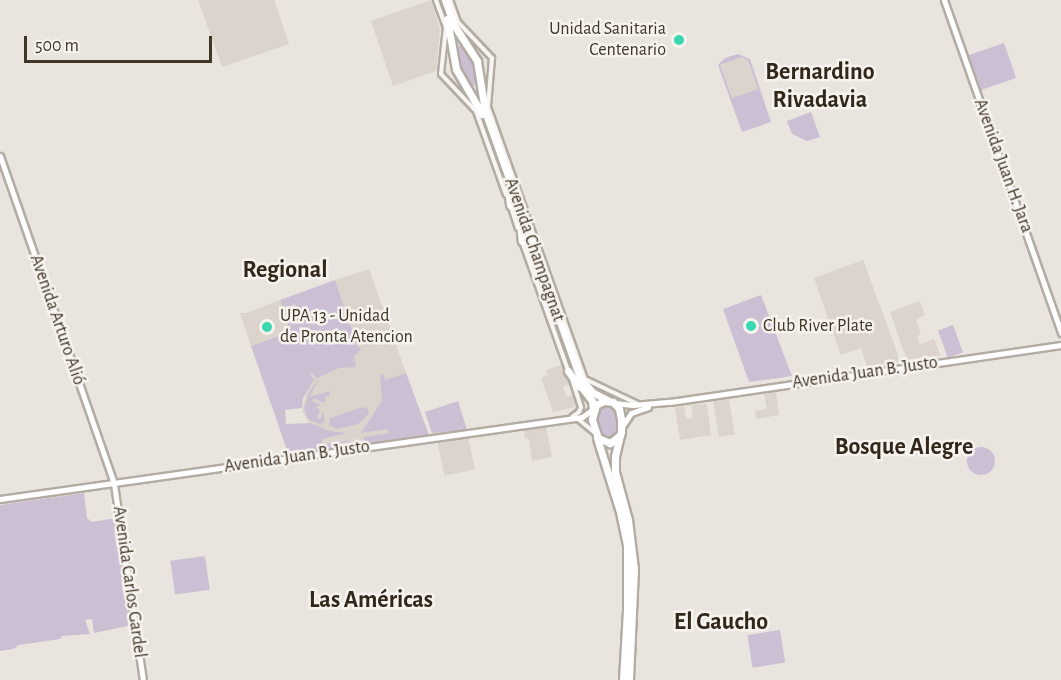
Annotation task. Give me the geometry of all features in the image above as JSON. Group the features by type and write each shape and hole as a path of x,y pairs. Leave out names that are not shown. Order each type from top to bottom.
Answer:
{"highway":[{"name":"Avenida Champagnat","path":"441,0 477,61 484,108 511,190"},
{"name":"Avenida Champagnat","path":"441,0 451,29 456,69 480,110 524,223 579,386 592,400 592,410"},
{"path":"453,50 460,43 468,46"},
{"path":"467,87 474,87 480,81"},
{"name":"Avenida Champagnat","path":"527,236 580,378 597,395 611,402"},
{"path":"568,370 579,386"},
{"path":"585,379 597,395"},
{"path":"623,680 627,610 627,545 621,512 596,434 592,410 600,402 611,402 620,412 615,472 628,520 634,569 628,680"},
{"path":"596,434 608,443 620,433"}],"main road":[{"name":"Avenida Juan H. Jara","path":"944,0 1061,333"},
{"name":"Avenida Arturo Alió","path":"0,156 114,484"},
{"name":"Avenida Juan B. Justo","path":"611,402 638,405 669,402 1061,345"},
{"name":"Avenida Juan B. Justo","path":"620,433 627,417 635,410 669,402"},
{"name":"Avenida Juan B. Justo","path":"0,499 584,416 592,410"},
{"name":"Avenida Carlos Gardel","path":"114,484 143,680"}],"street":[{"name":"Avenida Champagnat","path":"441,0 453,50"},
{"name":"Avenida Champagnat","path":"450,0 468,46"},
{"name":"Avenida Champagnat","path":"458,22 492,58 488,107"},
{"name":"Avenida Champagnat","path":"446,27 441,74 476,111"},
{"name":"Avenida Champagnat","path":"480,81 511,190"},
{"name":"Avenida Champagnat","path":"467,87 511,190"},
{"name":"Avenida Champagnat","path":"527,236 581,407 579,412 571,417"},
{"name":"Avenida Champagnat","path":"527,236 585,379"},
{"path":"585,379 638,405"},
{"path":"571,417 583,421 596,434"}],"shaded area":[{"path":"198,0 274,0 289,44 222,67"},
{"path":"431,0 440,29 436,71 393,86 371,21"},
{"path":"1004,43 1016,78 981,90 969,55"},
{"path":"460,45 465,47 475,60 478,82 473,86 468,85 458,72 455,51"},
{"path":"738,54 750,59 771,122 742,132 718,65 725,58","holes":["742,57 748,60 758,89 732,98 720,65"]},
{"path":"742,57 748,60 758,89 732,98 720,65"},
{"path":"811,112 820,137 807,141 792,134 787,121"},
{"path":"863,260 896,349 899,359 897,362 867,366 861,348 841,355 814,278"},
{"path":"369,269 426,429 424,432 289,452 309,423 302,411 307,390 287,389 288,372 359,351 335,280"},
{"path":"335,280 358,347 361,349 354,357 356,367 339,368 317,378 308,370 314,380 303,398 302,408 285,410 286,424 310,423 329,431 347,433 322,439 322,444 347,441 352,443 346,444 345,448 289,456 251,346 290,332 287,322 299,318 295,304 283,308 280,300"},
{"name":"Club River Plate","path":"761,295 792,376 749,382 723,309"},
{"name":"UPA 13 - Unidad de Pronta Atencion","path":"280,300 284,308 295,304 300,318 290,332 251,346 240,313 247,313"},
{"path":"920,301 925,315 916,320 921,335 917,336 920,344 934,339 940,355 907,361 890,312"},
{"path":"953,325 963,352 948,358 938,330"},
{"path":"563,364 571,384 563,387 567,397 575,394 579,406 553,412 541,378 548,375 546,370"},
{"path":"406,373 429,435 364,444 364,437 389,433 388,429 361,433 382,401 380,375 383,374 385,380"},
{"path":"319,379 309,397 330,391 329,397 324,396 326,401 324,403 314,398 312,401 321,405 316,407 320,410 317,418 320,419 323,412 325,420 321,425 308,419 304,408 310,390"},
{"path":"776,392 779,415 756,419 755,411 767,409 764,394"},
{"path":"729,399 735,435 719,437 713,402"},
{"path":"458,401 467,430 432,433 425,412"},
{"path":"611,404 618,412 619,432 613,440 602,439 593,413 599,405"},
{"path":"707,404 711,435 680,440 675,408 684,406 686,419 693,418 691,405"},
{"path":"363,407 368,409 369,414 358,424 338,429 329,425 330,418"},
{"path":"546,426 552,457 532,461 529,439 525,439 524,429"},
{"path":"468,437 475,469 445,476 438,443"},
{"path":"981,447 991,451 995,461 991,471 981,475 971,471 967,461 971,451"},
{"path":"84,493 87,518 92,522 116,518 132,622 128,626 94,633 92,619 85,620 90,634 62,636 60,639 19,645 13,649 0,651 0,505"},
{"path":"205,556 210,590 175,595 170,561"},
{"path":"780,630 785,663 753,668 747,635"}],"place":[{"name":"Unidad Sanitaria Centenario","path":"679,40"},
{"name":"Club River Plate","path":"751,326"},
{"name":"UPA 13 - Unidad de Pronta Atencion","path":"267,327"}],"district":[{"name":"Bernardino Rivadavia","path":"820,87"},
{"name":"Regional","path":"285,271"},
{"name":"Bosque Alegre","path":"904,448"},
{"name":"Las Américas","path":"371,601"},
{"name":"El Gaucho","path":"721,623"}]}
